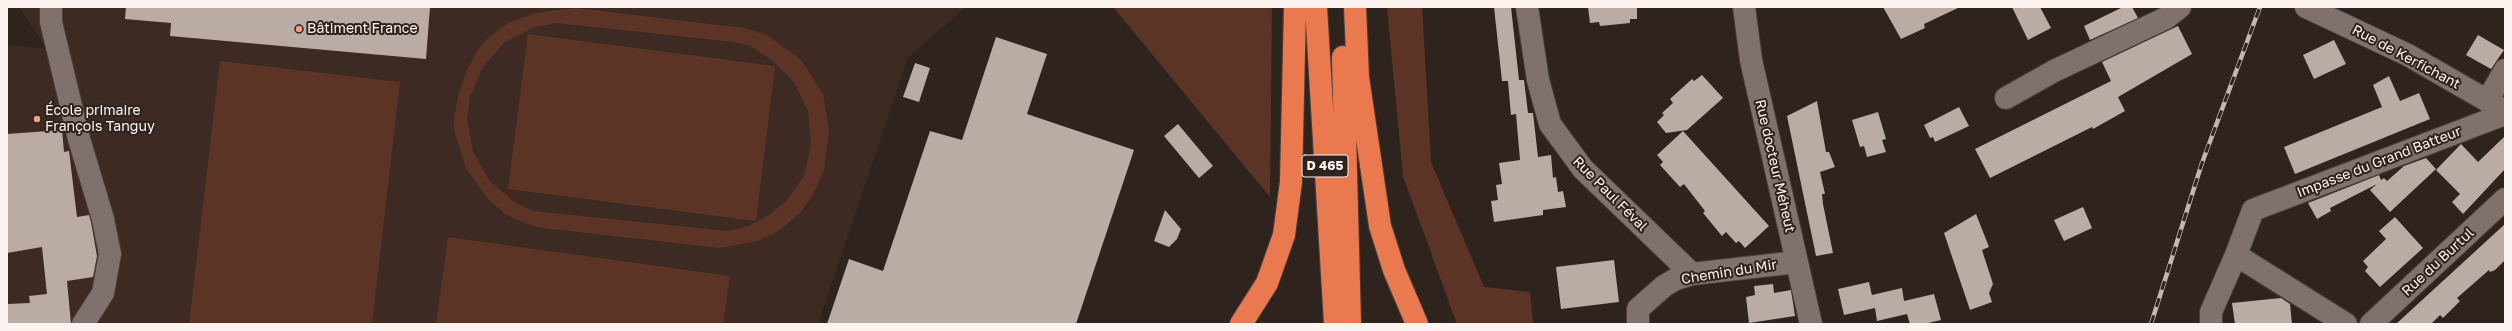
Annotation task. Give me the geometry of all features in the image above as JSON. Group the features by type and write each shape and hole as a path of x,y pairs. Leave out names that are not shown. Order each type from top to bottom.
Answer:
{"highway":[{"path":"1241,324 1267,283 1284,235 1292,175 1295,7"},
{"name":"D 465","path":"1316,7 1335,324"},
{"name":"D 465","path":"1341,7 1350,324"},
{"path":"1355,7 1358,77 1380,226 1394,270 1417,324"}],"street":[{"path":"51,7 51,22 79,139 103,219 110,254 103,293 83,324"},
{"name":"Rue Paul Féval","path":"1527,7 1538,80 1550,124 1583,169 1692,274"},
{"name":"Rue docteur Méheut","path":"1744,7 1751,60 1811,324"},
{"path":"2006,98 2054,71 2166,18 2180,7"},
{"name":"Rue de Kerfichant","path":"2306,7 2408,55 2499,109"},
{"path":"2499,109 2505,70"},
{"name":"Impasse du Grand Batteur","path":"2236,255 2253,210 2499,109"},
{"name":"Rue du Burtul","path":"2371,324 2505,200"},
{"path":"2210,324 2211,312 2236,255 2346,324"},
{"name":"Chemin du Mir","path":"1638,324 1638,309 1664,286 1692,274 1797,262"}],"shaded area":[{"path":"19,7 966,7 908,57 818,324 7,324 7,45 47,49"},
{"path":"1113,7 1272,7 1270,197"},
{"path":"1387,7 1422,7 1431,162 1484,287 1530,292 1533,324 1457,324 1403,176"},
{"path":"576,8 744,28 767,35 801,60 823,94 829,131 824,170 813,195 800,213 780,230 758,241 719,248 535,227 506,215 487,198 466,168 454,130 454,117 459,93 468,68 479,48 488,38 508,23 535,13","holes":["556,23 734,42 750,46 770,59 794,82 808,111 811,144 804,176 786,201 769,215 749,226 728,231 533,211 514,202 489,180 473,152 467,119 470,97 483,67 505,42 535,27"]},
{"path":"528,34 775,66 756,221 508,189"},
{"path":"220,61 400,82 372,324 189,324"},
{"path":"448,237 730,276 723,324 436,324"}],"building":[{"name":"Bâtiment France","path":"126,7 430,7 426,59 170,36 171,23 125,19"},
{"path":"1494,7 1511,7 1519,80 1524,80 1528,113 1533,113 1538,157 1551,155 1553,178 1556,177 1558,192 1563,191 1566,207 1543,210 1543,215 1494,222 1491,201 1498,200 1496,185 1502,184 1499,163 1520,160 1516,114 1511,115 1508,81 1502,81"},
{"path":"1588,7 1637,7 1637,19 1630,19 1630,23 1600,26 1599,22 1590,23"},
{"path":"1883,7 1960,7 1924,24 1925,28 1901,39"},
{"path":"2012,7 2040,7 2051,28 2028,40"},
{"path":"2123,7 2132,7 2138,18 2090,40 2084,26"},
{"path":"2178,26 2192,54 2118,97 2125,111 2093,129 2092,127 1990,178 1975,149 2111,81 2102,62"},
{"path":"2478,35 2504,50 2491,69 2466,55"},
{"path":"996,37 1047,54 1027,114 1134,150 1076,324 827,324 849,259 883,271 930,131 962,140"},
{"path":"2334,40 2346,64 2314,79 2303,55"},
{"path":"915,63 930,68 919,102 903,97"},
{"path":"1702,75 1723,98 1687,130 1666,133 1657,122 1664,115 1662,113 1673,103 1670,99 1692,79 1694,81"},
{"path":"2389,76 2400,101 2419,93 2430,119 2295,174 2284,147 2382,107 2373,85"},
{"path":"1817,101 1826,152 1829,152 1835,167 1820,172 1825,194 1822,194 1823,204 1833,253 1816,256 1787,116"},
{"path":"1959,107 1969,126 1935,142 1933,137 1930,138 1924,125"},
{"path":"1878,112 1886,139 1882,140 1886,152 1867,157 1864,146 1860,147 1852,120"},
{"path":"1178,124 1213,166 1199,178 1164,136"},
{"path":"62,130 64,152 69,151 77,217 89,215 91,222 97,256 93,277 67,281 71,324 7,324 7,304 30,303 29,296 47,294 42,247 7,253 7,134"},
{"path":"1683,131 1769,226 1745,248 1739,241 1736,243 1726,232 1722,236 1703,213 1705,211 1684,184 1680,187 1660,165 1663,162 1657,155"},
{"path":"2505,136 2505,169 2463,214 2452,202 2460,194 2436,170 2461,144 2478,162"},
{"path":"2426,158 2436,169 2390,212 2370,190 2377,184 2330,208 2331,211 2317,219 2308,203 2379,175 2381,180 2384,178 2387,181 2404,166"},
{"path":"2083,207 2092,228 2064,241 2054,220"},
{"path":"1165,210 1181,229 1177,239 1169,247 1154,241"},
{"path":"1976,214 1989,247 1982,250 1993,284 1989,293 1992,302 1970,310 1944,233"},
{"path":"2395,217 2423,248 2380,287 2365,271 2368,267 2363,261 2386,239 2379,231"},
{"path":"2505,224 2505,260 2495,270 2490,272 2489,270 2457,298 2460,301 2443,318 2440,315 2431,324 2396,324"},
{"path":"1614,260 1619,302 1561,309 1556,267"},
{"path":"1869,282 1873,300 1872,295 1902,288 1904,301 1934,294 1941,320 1924,324 1910,324 1907,314 1877,321 1875,308 1844,315 1838,289"},
{"path":"1773,284 1774,293 1791,290 1795,316 1749,323 1746,297 1755,295 1754,286"},
{"path":"2281,298 2290,304 2292,324 2235,324 2232,303"}],"railway":[{"path":"2151,324 2202,163 2260,7"}],"place":[{"name":"Bâtiment France","path":"299,29"},
{"name":"École primaire François Tanguy","path":"37,119"}]}
